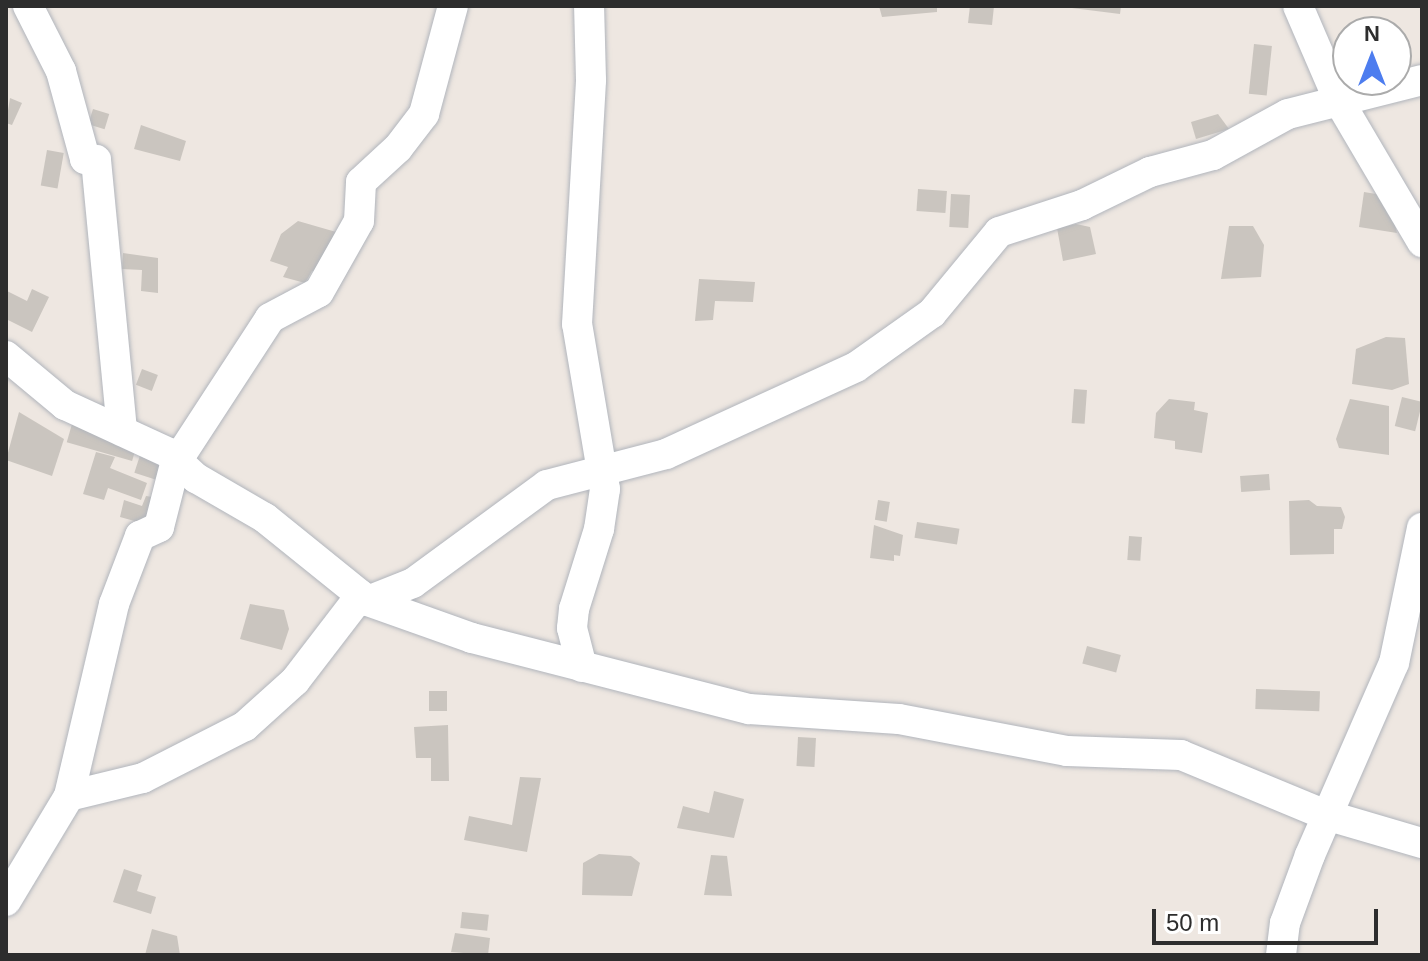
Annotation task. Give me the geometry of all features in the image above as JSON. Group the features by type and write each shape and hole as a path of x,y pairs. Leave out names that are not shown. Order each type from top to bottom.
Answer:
{"street":[{"path":"28,6 61,71 85,159 96,160 122,431"},
{"path":"6,901 69,796 114,604 140,536 159,527 175,464 270,318 319,292 359,221 361,182 398,148 424,114 453,6"},
{"path":"582,667 572,628 604,507 602,468 577,324 591,80 589,6"},
{"path":"1298,6 1339,101 1422,242"},
{"path":"69,796 143,778 245,726 295,681 365,598 413,583 547,485 602,468 666,454 877,354 932,313 999,232 1082,205 1150,172 1213,155 1288,114 1422,80"},
{"path":"6,356 39,389 169,453 175,464 265,518 365,598 487,642 749,709 899,719 1067,751 1181,755 1326,815 1422,843"},
{"path":"1281,955 1285,923 1326,815 1394,663 1422,528"}],"building":[{"path":"879,6 937,6 937,12 882,17"},
{"path":"970,6 994,6 992,25 968,23"},
{"path":"1056,6 1121,6 1120,14"},
{"path":"1254,44 1272,46 1267,96 1249,94"},
{"path":"10,98 22,103 12,125 6,123"},
{"path":"93,109 109,114 105,129 88,124"},
{"path":"1218,114 1229,129 1196,139 1191,122"},
{"path":"141,125 186,141 180,161 134,149"},
{"path":"47,150 64,153 57,188 41,185"},
{"path":"918,189 947,191 945,213 916,211"},
{"path":"1364,192 1388,196 1397,233 1359,227"},
{"path":"951,194 970,195 968,228 949,227"},
{"path":"298,221 343,234 321,273 312,271 305,283 283,277 288,267 270,261 281,234"},
{"path":"1076,224 1090,227 1096,254 1063,261 1057,228"},
{"path":"1229,226 1253,226 1264,245 1261,277 1221,279"},
{"path":"123,253 158,258 158,293 141,291 142,270 122,269"},
{"path":"699,279 755,282 753,302 715,301 713,320 695,321"},
{"path":"32,289 49,297 32,332 6,319 7,291 27,301"},
{"path":"1386,337 1405,338 1409,384 1392,390 1352,384 1356,349"},
{"path":"142,369 158,375 152,391 136,385"},
{"path":"1074,389 1087,390 1085,424 1072,423"},
{"path":"1402,397 1422,402 1415,431 1395,426"},
{"path":"1169,399 1195,402 1194,410 1208,413 1202,453 1175,449 1175,441 1154,438 1156,413"},
{"path":"1350,399 1389,406 1389,455 1339,448 1336,439"},
{"path":"19,412 64,439 52,476 6,460"},
{"path":"72,424 137,443 132,461 67,442"},
{"path":"143,446 164,453 155,479 134,473"},
{"path":"96,452 115,457 110,468 147,483 141,500 108,488 104,500 83,494"},
{"path":"1269,474 1270,490 1241,492 1240,476"},
{"path":"146,496 159,498 149,525 120,517 124,500 142,506"},
{"path":"878,500 890,502 887,522 875,520"},
{"path":"1309,500 1317,506 1341,507 1345,517 1342,529 1334,529 1334,554 1290,555 1289,501"},
{"path":"917,522 959,529 957,545 914,538"},
{"path":"874,525 903,535 900,556 894,555 894,561 870,558"},
{"path":"1129,536 1142,537 1140,561 1127,560"},
{"path":"250,604 284,610 289,629 282,650 240,639"},
{"path":"1087,646 1121,655 1116,672 1082,663"},
{"path":"1256,689 1320,691 1319,711 1255,709"},
{"path":"429,691 447,691 447,711 429,711"},
{"path":"448,725 449,781 431,781 431,758 416,758 414,727"},
{"path":"798,737 816,738 814,767 796,766"},
{"path":"520,777 541,778 527,852 464,840 469,816 512,825"},
{"path":"714,791 744,799 734,838 677,828 683,806 709,813"},
{"path":"599,854 631,856 640,863 632,896 582,895 583,863"},
{"path":"711,855 727,856 732,896 704,895"},
{"path":"124,869 142,875 137,891 156,897 151,914 113,902"},
{"path":"462,912 489,915 487,931 460,928"},
{"path":"152,929 177,936 180,955 145,955"},
{"path":"455,933 490,938 488,955 451,952"}]}
